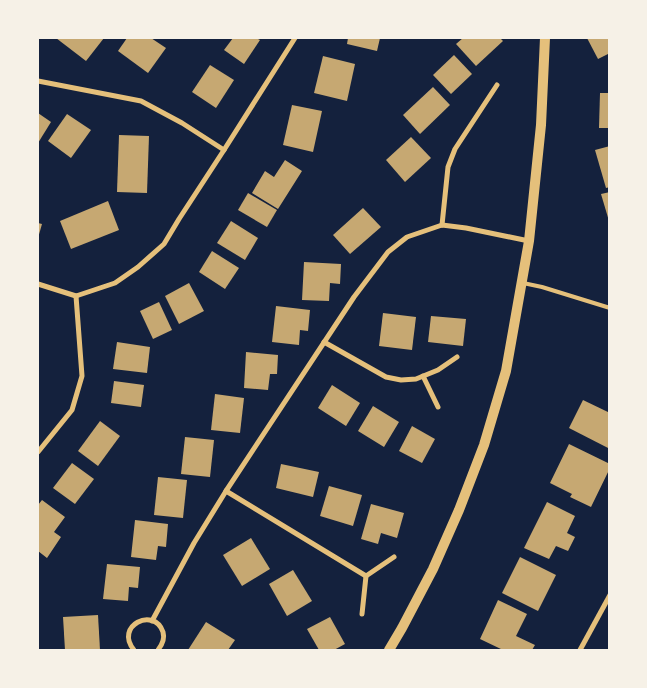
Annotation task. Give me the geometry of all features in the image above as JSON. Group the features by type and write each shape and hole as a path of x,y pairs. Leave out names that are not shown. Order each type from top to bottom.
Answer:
{"main road":[{"path":"389,650 433,568 459,510 484,445 506,371 529,241 541,125 545,38"}],"street":[{"path":"38,284 76,296 115,283 138,267 164,244 295,38"},
{"path":"38,81 141,101 182,122 224,150"},
{"path":"442,225 448,167 455,149 498,85"},
{"path":"152,621 194,542 226,490 354,296 388,252 407,237 442,225 529,241"},
{"path":"38,452 72,410 82,376 76,296"},
{"path":"324,342 386,377 401,380 416,379 438,370 457,357"},
{"path":"423,376 438,407"},
{"path":"226,490 366,576"},
{"path":"362,614 366,576 394,557"},
{"path":"580,650 610,595"},
{"path":"134,650 129,644 129,631 141,620 152,621 163,633 164,639 158,650"}],"lane":[{"path":"522,283 542,287 610,308"}],"building":[{"path":"56,38 104,38 86,61"},
{"path":"127,38 151,38 166,48 148,73 118,51"},
{"path":"233,38 256,38 260,40 244,64 224,50"},
{"path":"348,38 380,38 377,51 347,44"},
{"path":"463,38 500,38 503,41 476,66 456,44"},
{"path":"587,38 610,38 610,53 598,59"},
{"path":"454,55 472,74 451,94 433,75"},
{"path":"323,56 355,64 347,101 314,93"},
{"path":"210,65 234,80 216,108 192,92"},
{"path":"433,87 450,105 420,134 403,115"},
{"path":"600,93 610,93 610,128 599,128"},
{"path":"292,105 322,111 313,152 283,145"},
{"path":"38,113 51,122 38,143"},
{"path":"67,114 91,130 71,158 48,141"},
{"path":"119,135 149,136 147,193 117,192"},
{"path":"411,137 431,158 405,182 386,160"},
{"path":"610,146 610,187 606,188 595,150"},
{"path":"285,160 302,171 278,209 252,193 265,171 274,177"},
{"path":"610,192 610,221 609,221 601,194"},
{"path":"248,193 277,210 267,227 238,210"},
{"path":"108,201 119,230 71,249 60,221"},
{"path":"363,208 381,227 350,254 333,235"},
{"path":"231,221 258,238 245,260 217,243"},
{"path":"38,223 42,224 38,238"},
{"path":"212,251 239,268 225,289 199,272"},
{"path":"304,262 341,264 340,284 330,283 329,301 302,300"},
{"path":"189,283 204,311 179,324 165,296"},
{"path":"159,302 172,330 153,339 140,311"},
{"path":"276,306 310,310 308,331 300,330 299,345 272,342"},
{"path":"383,313 416,317 412,350 379,346"},
{"path":"431,316 466,319 463,346 428,342"},
{"path":"117,342 150,347 147,373 113,369"},
{"path":"246,352 278,355 277,374 270,374 268,390 244,388"},
{"path":"114,381 144,385 141,407 111,403"},
{"path":"332,385 360,403 346,426 318,408"},
{"path":"215,394 244,398 240,433 211,430"},
{"path":"583,400 610,413 610,449 569,428"},
{"path":"373,406 399,422 384,447 358,431"},
{"path":"100,421 120,436 98,466 78,451"},
{"path":"412,426 435,439 422,463 399,451"},
{"path":"185,437 214,440 210,477 181,474"},
{"path":"569,444 610,464 610,468 591,507 570,497 572,494 550,483"},
{"path":"72,463 94,479 75,504 53,488"},
{"path":"281,464 319,472 313,497 276,488"},
{"path":"158,477 187,480 183,518 154,515"},
{"path":"329,486 362,495 353,526 320,516"},
{"path":"42,500 65,517 54,532 61,537 47,558 38,551 38,505"},
{"path":"547,502 575,516 567,533 575,537 568,551 556,546 549,559 524,548"},
{"path":"371,504 404,513 397,538 381,533 378,544 361,539"},
{"path":"135,520 168,524 166,547 158,546 156,560 131,557"},
{"path":"251,538 270,569 242,586 223,555"},
{"path":"520,557 556,575 538,611 502,593"},
{"path":"107,564 140,567 138,588 129,587 128,601 103,599"},
{"path":"293,570 312,601 287,616 269,584"},
{"path":"498,600 527,614 516,636 535,645 532,650 503,650 480,639"},
{"path":"98,615 100,650 65,650 63,617"},
{"path":"330,617 345,644 334,650 319,650 307,629"},
{"path":"206,622 235,640 228,650 188,650"}]}
